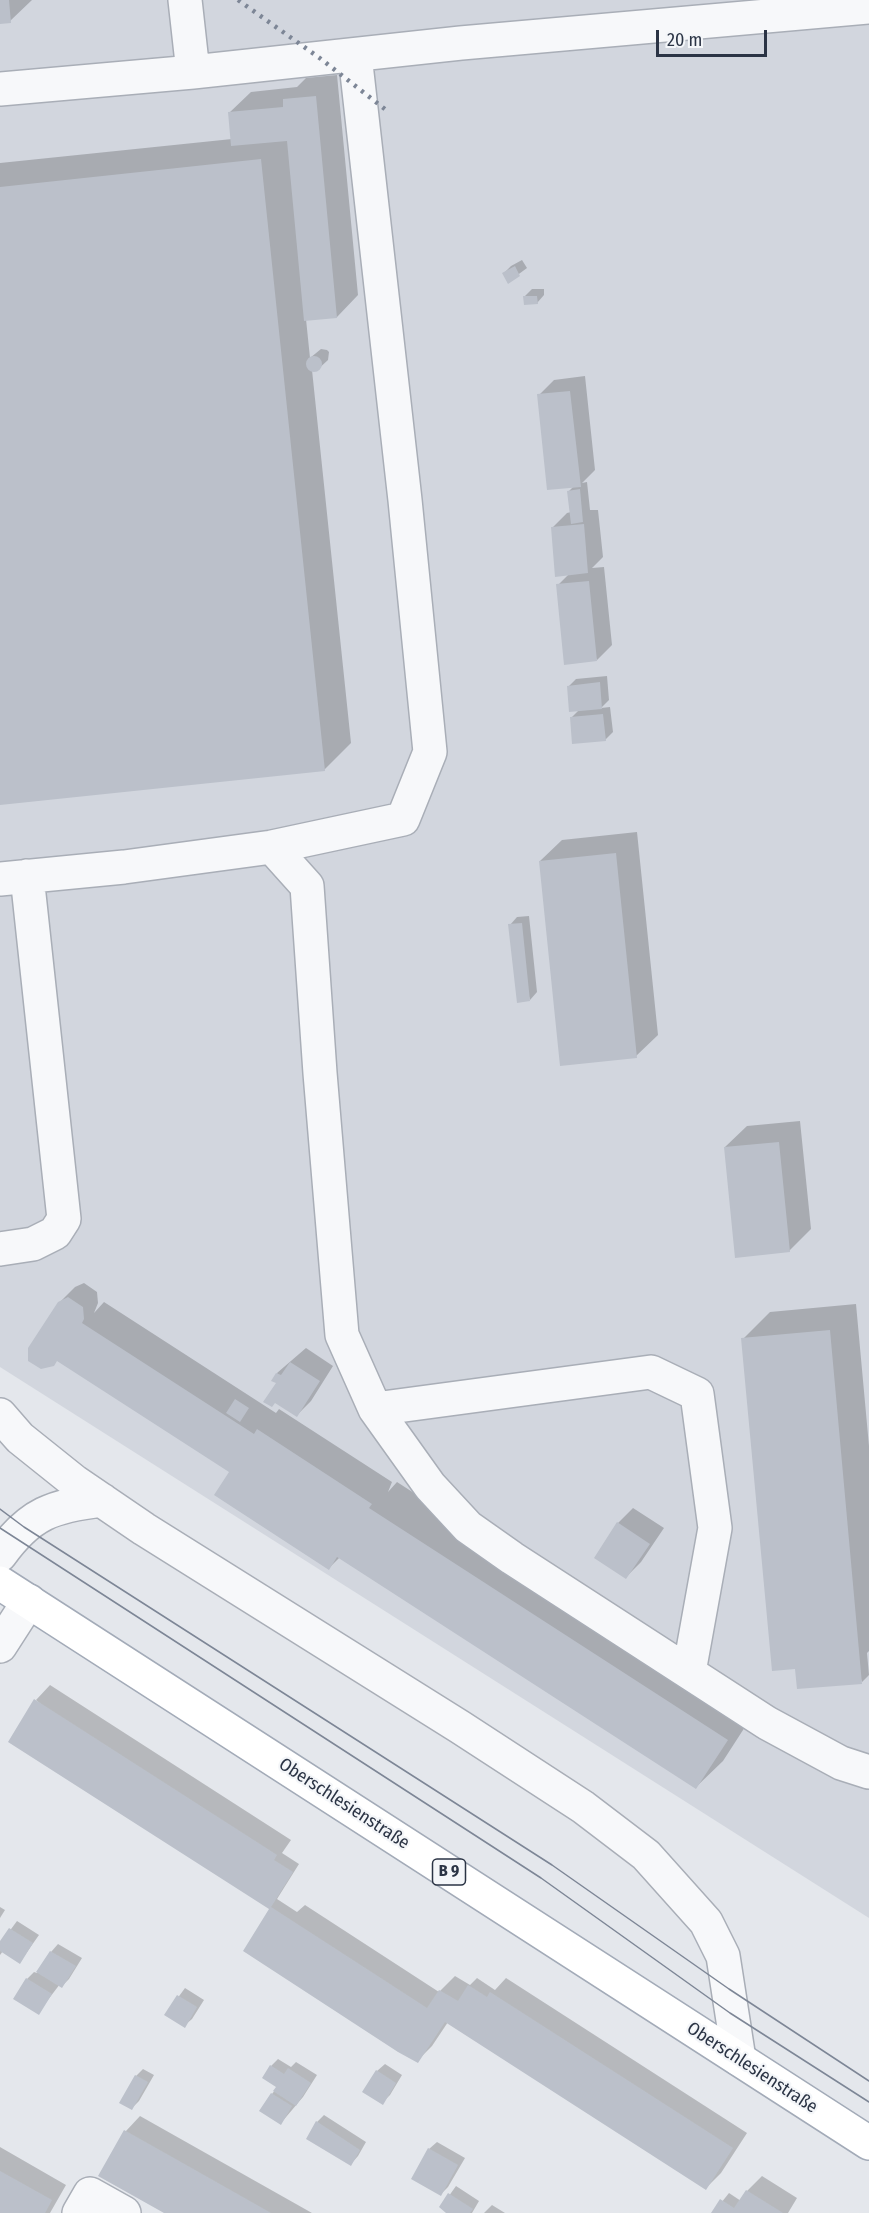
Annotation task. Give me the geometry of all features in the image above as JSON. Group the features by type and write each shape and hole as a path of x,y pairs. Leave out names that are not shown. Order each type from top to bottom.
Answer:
{"main road":[{"name":"Oberschlesienstraße","path":"0,1583 869,2143"}],"street":[{"path":"185,0 193,72"},
{"path":"0,89 193,72 473,42 869,7"},
{"path":"0,1249 33,1244 55,1233 64,1219 14,878 124,867 272,847 403,819 430,752 355,55"},
{"path":"272,847 307,886 342,1335 375,1409 429,1486 468,1527 512,1558 767,1722 842,1763 869,1772"},
{"path":"375,1409 651,1372 698,1394 715,1528 689,1672"},
{"path":"0,1415 20,1438 75,1482 583,1807 646,1856 706,1922 723,1956 739,2059"},
{"path":"0,1555 12,1537 48,1510 73,1503 102,1500"},
{"path":"0,1646 29,1601"},
{"path":"79,2213 90,2194 124,2213"}],"shaded area":[{"path":"0,0 869,0 869,1918 0,1367"}],"building":[{"path":"0,0 9,0 11,23 0,24"},
{"path":"316,96 337,318 304,321 287,141 231,146 228,112 283,107 283,99"},
{"path":"261,159 325,771 0,805 0,187"},
{"path":"515,266 520,276 508,284 502,273"},
{"path":"523,296 537,296 538,304 524,305"},
{"path":"311,356 317,356 322,364 320,370 311,372 306,367 306,361"},
{"path":"570,391 581,487 547,490 537,394"},
{"path":"580,489 583,522 571,524 567,491"},
{"path":"584,524 588,573 555,577 551,527"},
{"path":"589,581 597,661 564,665 556,584"},
{"path":"600,682 602,709 569,712 567,686"},
{"path":"603,714 606,741 572,744 570,717"},
{"path":"616,853 637,1058 560,1066 539,861"},
{"path":"522,923 530,1001 517,1003 508,924"},
{"path":"779,1142 790,1252 735,1258 724,1147"},
{"path":"68,1297 83,1307 82,1323 254,1434 257,1429 372,1504 369,1508 728,1740 696,1789 337,1557 329,1570 214,1495 229,1472 57,1361 54,1366 41,1369 28,1361 28,1348 58,1302"},
{"path":"830,1330 862,1684 797,1689 795,1669 772,1671 741,1338"},
{"path":"290,1362 320,1381 297,1417 275,1403 272,1407 263,1402 276,1383 271,1381 276,1373 281,1375"},
{"path":"235,1399 249,1408 240,1422 226,1413"},
{"path":"617,1522 650,1544 626,1579 594,1558"},
{"path":"34,1699 277,1855 274,1860 293,1872 271,1907 427,2008 439,1990 458,2001 468,1985 487,1997 490,1992 733,2148 706,2190 445,2022 418,2063 243,1951 269,1909 8,1742"},
{"path":"9,1928 33,1943 20,1964 0,1951 0,1941"},
{"path":"50,1951 76,1966 62,1988 36,1972"},
{"path":"26,1978 52,1994 39,2015 13,1999"},
{"path":"177,1995 197,2007 185,2028 164,2015"},
{"path":"270,2065 284,2074 288,2068 311,2083 296,2106 273,2091 276,2087 262,2078"},
{"path":"376,2070 396,2083 383,2105 362,2092"},
{"path":"135,2075 148,2082 132,2110 119,2103"},
{"path":"271,2093 292,2106 281,2125 259,2111"},
{"path":"316,2121 360,2150 351,2166 306,2139"},
{"path":"124,2130 271,2213 164,2213 98,2176"},
{"path":"428,2148 458,2165 441,2196 411,2179"},
{"path":"0,2171 52,2200 45,2213 0,2213"},
{"path":"746,2190 783,2213 711,2213 720,2199 734,2208"},
{"path":"448,2193 473,2209 470,2213 446,2213 439,2207"}],"tram line":[{"path":"0,1509 24,1527 552,1865 729,1989 869,2081"},
{"path":"0,1528 541,1878 730,2013 869,2102"}],"railway":[{"path":"238,0 321,59 386,110"}]}
